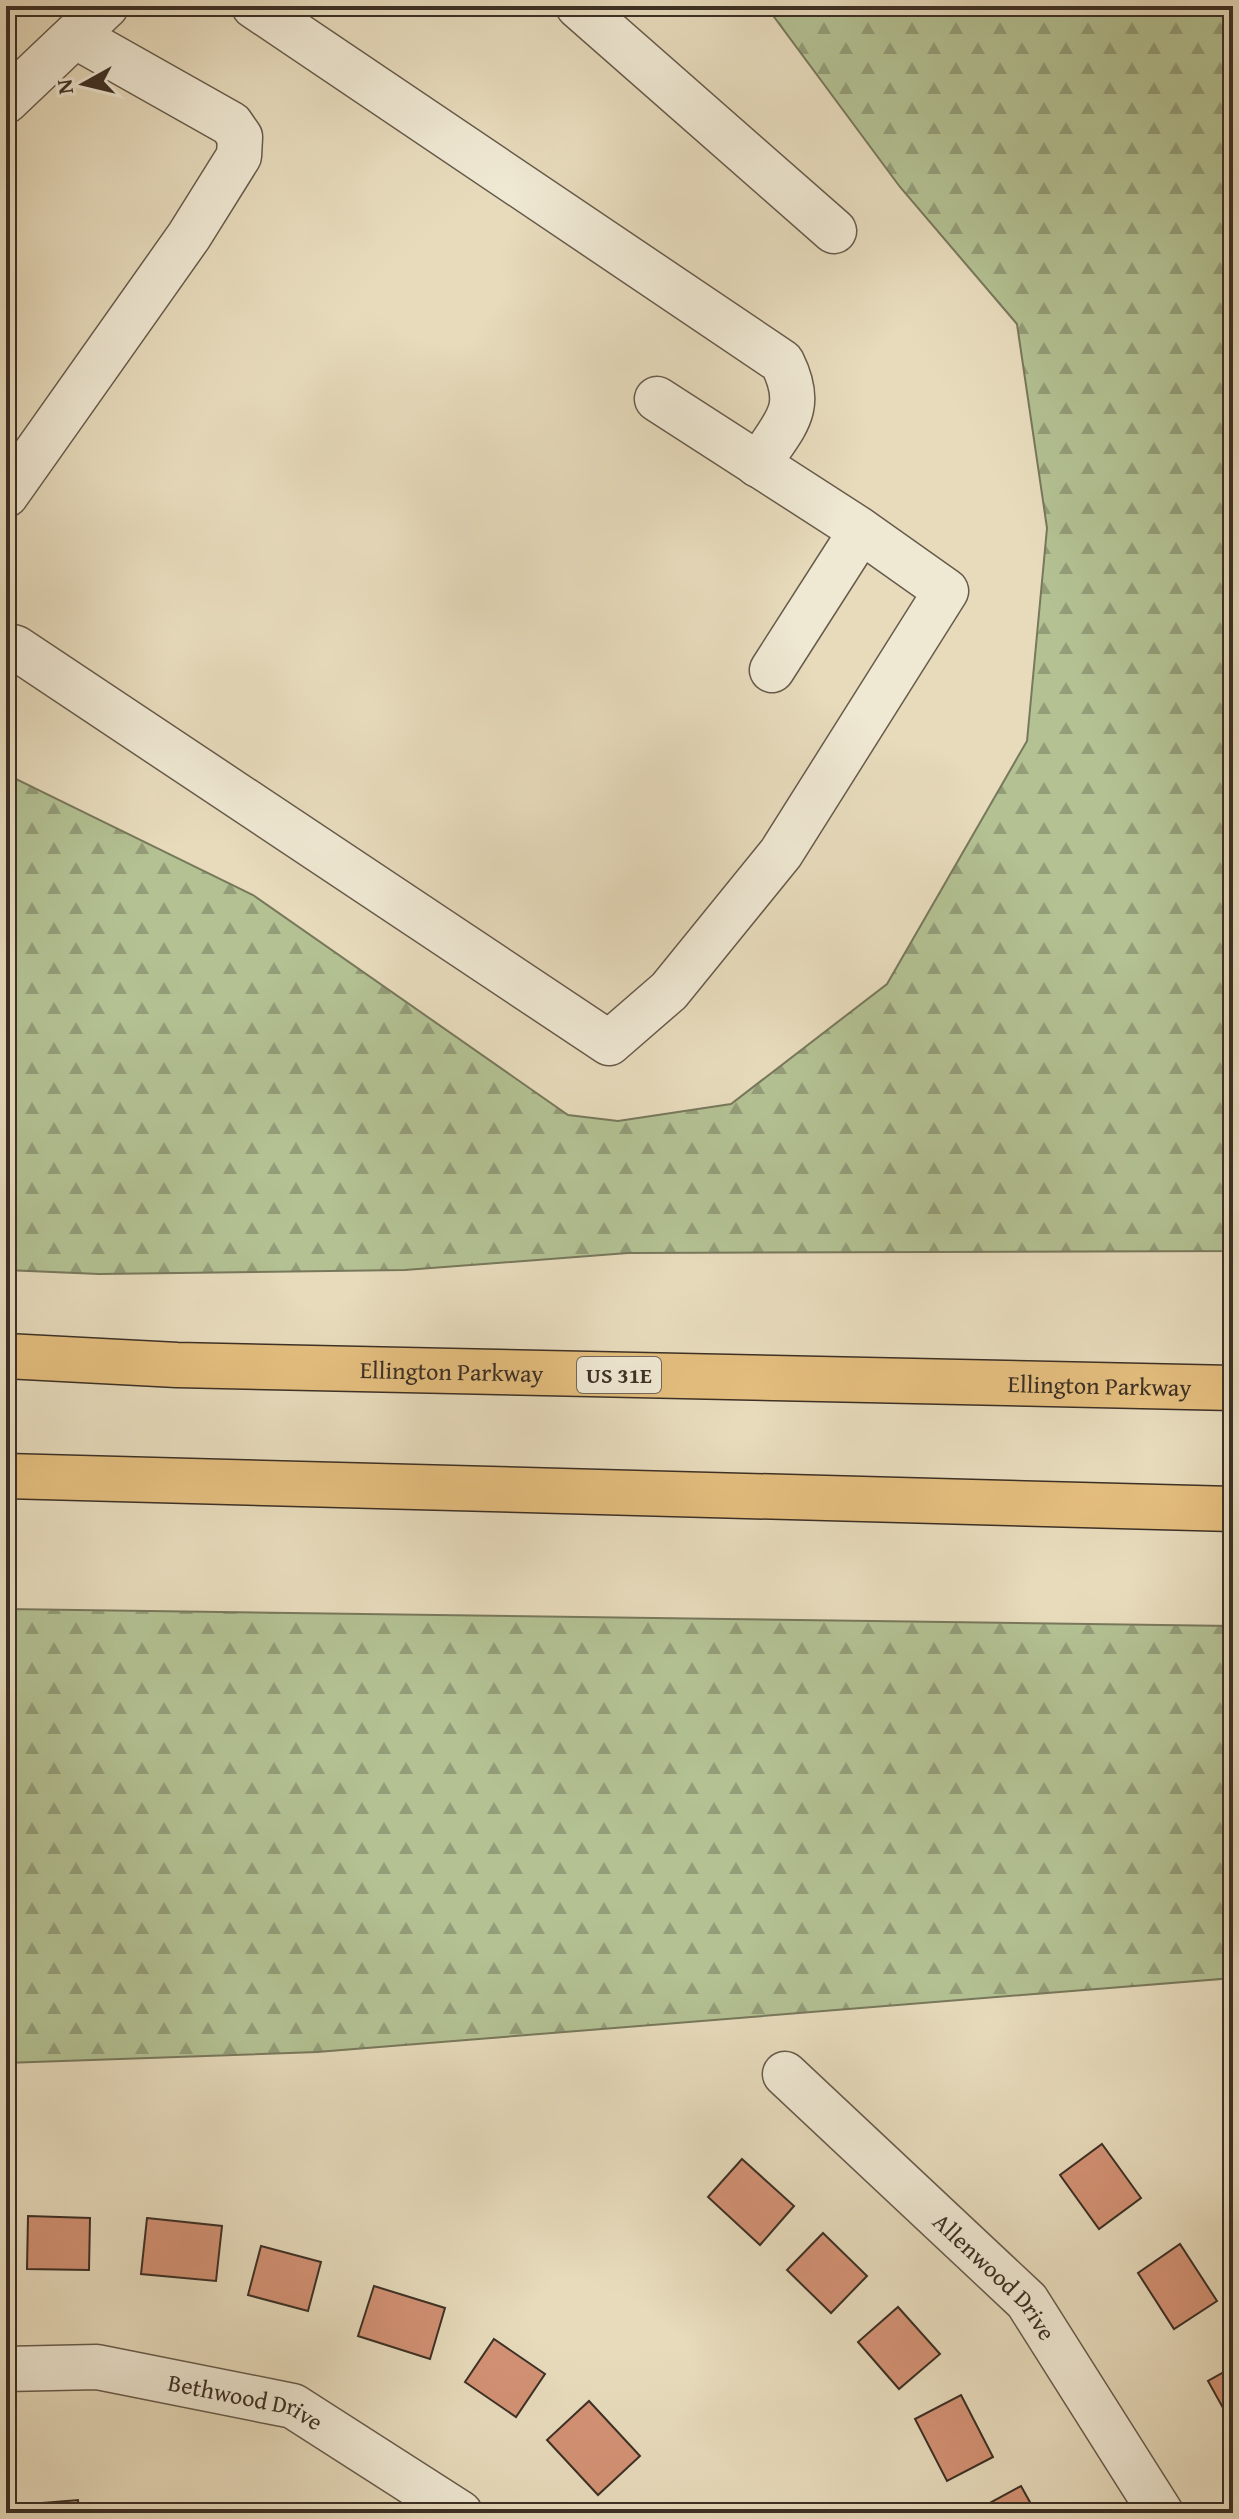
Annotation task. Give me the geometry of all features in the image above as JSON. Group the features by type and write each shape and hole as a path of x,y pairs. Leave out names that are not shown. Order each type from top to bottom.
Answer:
{"highway":[{"name":"Ellington Parkway","path":"6,1356 177,1365 1233,1388"},
{"path":"6,1476 1233,1509"},
{"path":"6,1483 166,1480"}],"street":[{"path":"6,101 106,6"},
{"path":"254,6 782,362 795,388 790,415 758,465"},
{"path":"578,6 834,231"},
{"path":"6,495 189,236 239,156 240,137 231,124 75,36"},
{"path":"6,645 16,648 609,1043 669,991 781,853 946,591 861,531 657,399"},
{"path":"772,670 861,531"},
{"name":"Allenwood Drive","path":"785,2074 1027,2301 1161,2513"},
{"name":"Bethwood Drive","path":"6,2369 97,2367 293,2406 460,2513"}],"green space":[{"path":"766,6 1233,6 1233,1251 628,1253 405,1270 99,1274 6,1270 6,774 253,895 568,1115 618,1121 731,1104 887,984 1027,741 1047,528 1017,324 900,187"},
{"path":"6,1609 1233,1626 1233,1978 317,2052 6,2063"}],"building":[{"path":"1102,2144 1141,2198 1099,2229 1060,2175"},
{"path":"742,2159 794,2206 760,2245 708,2197"},
{"path":"28,2216 90,2218 89,2270 27,2269"},
{"path":"147,2218 222,2226 216,2281 141,2274"},
{"path":"823,2233 867,2276 831,2313 787,2270"},
{"path":"1180,2244 1217,2301 1174,2329 1138,2273"},
{"path":"261,2246 321,2262 308,2311 248,2295"},
{"path":"374,2286 445,2308 430,2359 358,2336"},
{"path":"898,2307 940,2354 899,2389 858,2342"},
{"path":"494,2339 545,2374 516,2417 465,2382"},
{"path":"1233,2367 1233,2426 1208,2381"},
{"path":"961,2395 993,2457 947,2481 915,2419"},
{"path":"589,2401 640,2456 598,2495 547,2440"},
{"path":"1021,2486 1036,2513 973,2512"},
{"path":"78,2500 79,2513 6,2513 6,2506"}]}
